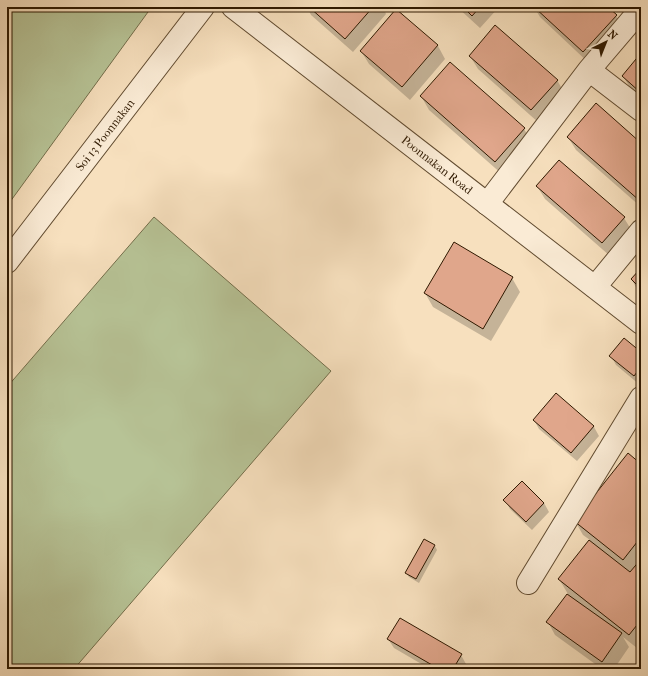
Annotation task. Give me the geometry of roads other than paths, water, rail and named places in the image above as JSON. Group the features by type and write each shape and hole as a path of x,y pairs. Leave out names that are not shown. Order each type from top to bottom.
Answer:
{"street":[{"name":"Soi 13 Poonnakan","path":"7,262 203,7"},
{"path":"487,204 589,70 641,9"},
{"name":"Poonnakan Road","path":"244,10 487,204 641,323"},
{"path":"589,70 641,110"},
{"path":"595,287 641,231"},
{"path":"528,583 641,398"}]}
